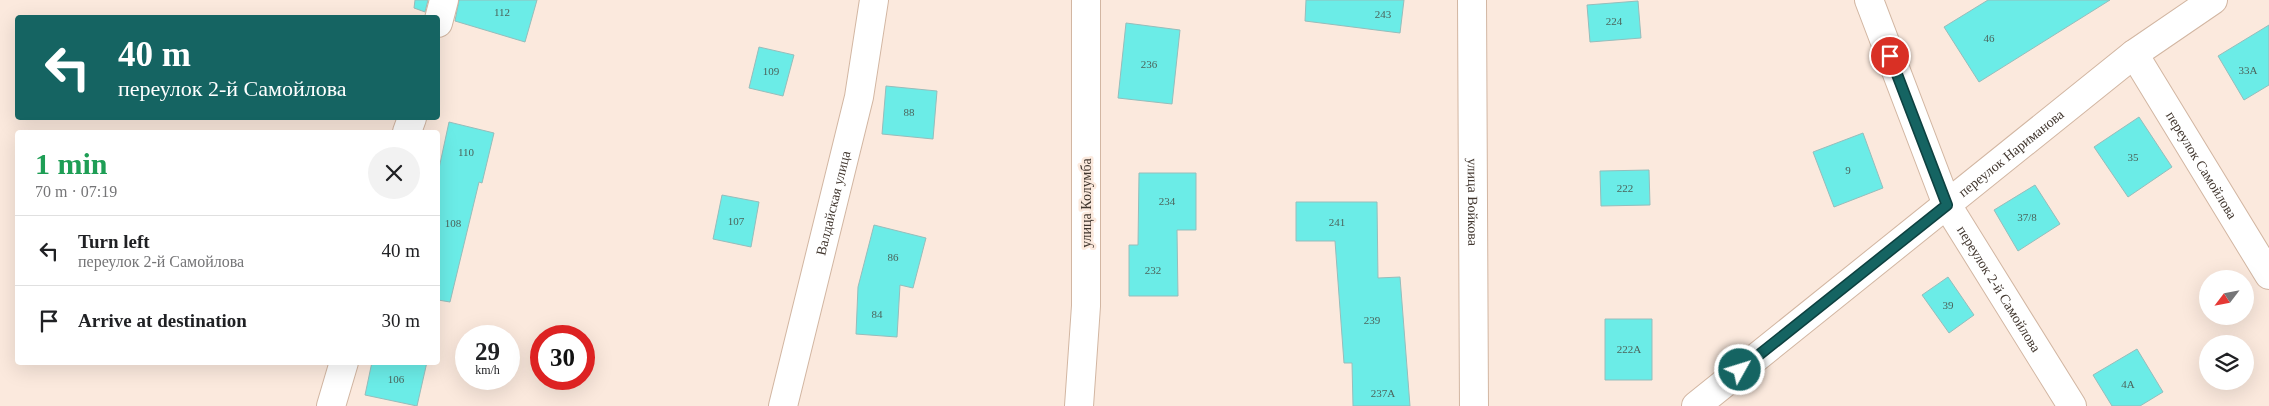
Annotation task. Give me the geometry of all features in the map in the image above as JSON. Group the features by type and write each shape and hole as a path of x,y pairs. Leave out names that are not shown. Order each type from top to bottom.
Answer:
{"street":[{"path":"440,15 444,0"},
{"name":"Валдайская улица","path":"783,406 860,97 874,0"},
{"name":"улица Колумба","path":"1079,406 1086,306 1086,0"},
{"name":"улица Войкова","path":"1472,0 1474,406"},
{"name":"переулок 2-й Самойлова","path":"1869,0 1947,205 2072,406"},
{"name":"переулок Нариманова","path":"1696,406 2134,54 2213,0"},
{"name":"переулок Самойлова","path":"2134,54 2269,275"},
{"path":"331,406 343,365"}],"building":[{"path":"415,0 428,0 425,12 414,8"},
{"path":"459,0 537,0 525,42 455,21"},
{"path":"1306,0 1404,0 1400,33 1305,21"},
{"path":"1988,0 2110,0 1979,82 1944,27"},
{"path":"1638,1 1641,38 1590,42 1587,5"},
{"path":"1126,23 1180,30 1172,104 1118,98"},
{"path":"2269,25 2269,85 2244,100 2218,56"},
{"path":"759,47 794,55 783,96 749,88"},
{"path":"886,86 937,91 933,139 882,134"},
{"path":"2139,117 2172,167 2128,197 2094,147"},
{"path":"449,122 494,133 482,183 479,182 450,302 440,300 440,164"},
{"path":"1863,133 1883,188 1834,207 1813,152"},
{"path":"1649,170 1650,205 1601,206 1600,171"},
{"path":"1139,173 1196,173 1196,230 1177,230 1178,296 1129,296 1129,245 1138,245"},
{"path":"2035,185 2060,224 2018,251 1994,210"},
{"path":"722,195 759,202 751,247 713,239"},
{"path":"1296,202 1377,202 1378,278 1400,277 1410,406 1353,406 1352,363 1344,363 1335,241 1296,241"},
{"path":"874,225 926,238 913,288 900,285 897,337 856,334 858,287"},
{"path":"1948,277 1974,315 1949,333 1922,295"},
{"path":"1605,319 1652,319 1652,380 1605,380"},
{"path":"2137,349 2163,392 2140,406 2112,406 2093,375"},
{"path":"371,365 426,365 417,406 365,395"}],"route":[{"path":"1740,370 1947,205 1890,56"}]}
